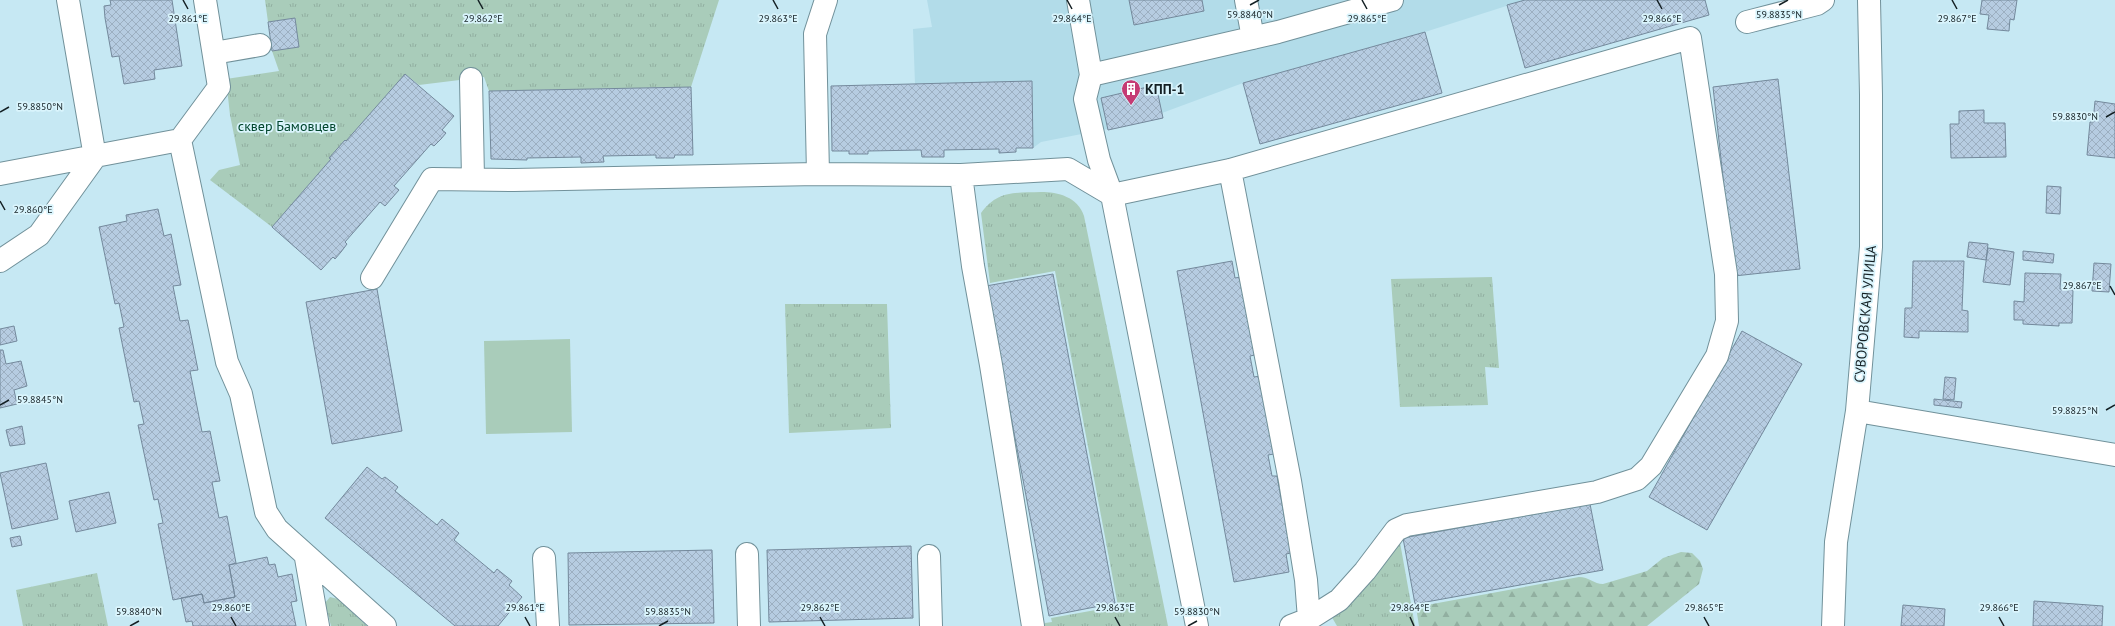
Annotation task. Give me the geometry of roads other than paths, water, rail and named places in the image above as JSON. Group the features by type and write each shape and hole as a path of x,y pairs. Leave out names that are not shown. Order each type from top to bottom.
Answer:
{"street":[{"path":"0,261 39,235 95,157 68,0"},
{"path":"0,174 180,140 219,87 204,0"},
{"path":"818,174 815,34 826,0"},
{"path":"1078,0 1091,75 1085,99 1099,160 1112,195 1197,626"},
{"path":"1246,0 1253,38"},
{"path":"1091,75 1253,38 1362,4 1392,0"},
{"path":"1747,22 1817,4 1823,0"},
{"name":"СУВОРОВСКАЯ УЛИЦА","path":"1833,626 1836,542 1857,411 1871,247 1869,0"},
{"path":"372,278 432,179 473,178 514,180 818,174 961,175 1068,169 1112,195 1230,170 1690,38 1726,274 1727,321 1717,356 1651,466 1637,478 1597,492 1407,525 1396,530 1365,571 1339,600 1300,623"},
{"path":"214,53 260,45"},
{"path":"471,79 473,178"},
{"path":"180,140 226,362 241,394 266,512 277,529 306,558 385,626"},
{"path":"1230,170 1290,482 1306,580 1300,623"},
{"path":"961,175 973,266 992,365 1033,626"},
{"path":"1857,411 2115,455"},
{"path":"747,554 749,626"},
{"path":"929,556 931,626"},
{"path":"306,558 318,626"},
{"path":"544,558 548,626"}],"place":[{"name":"КПП-1","path":"1131,106"}],"park label":[{"name":"сквер Бамовцев","path":"287,126"}]}
